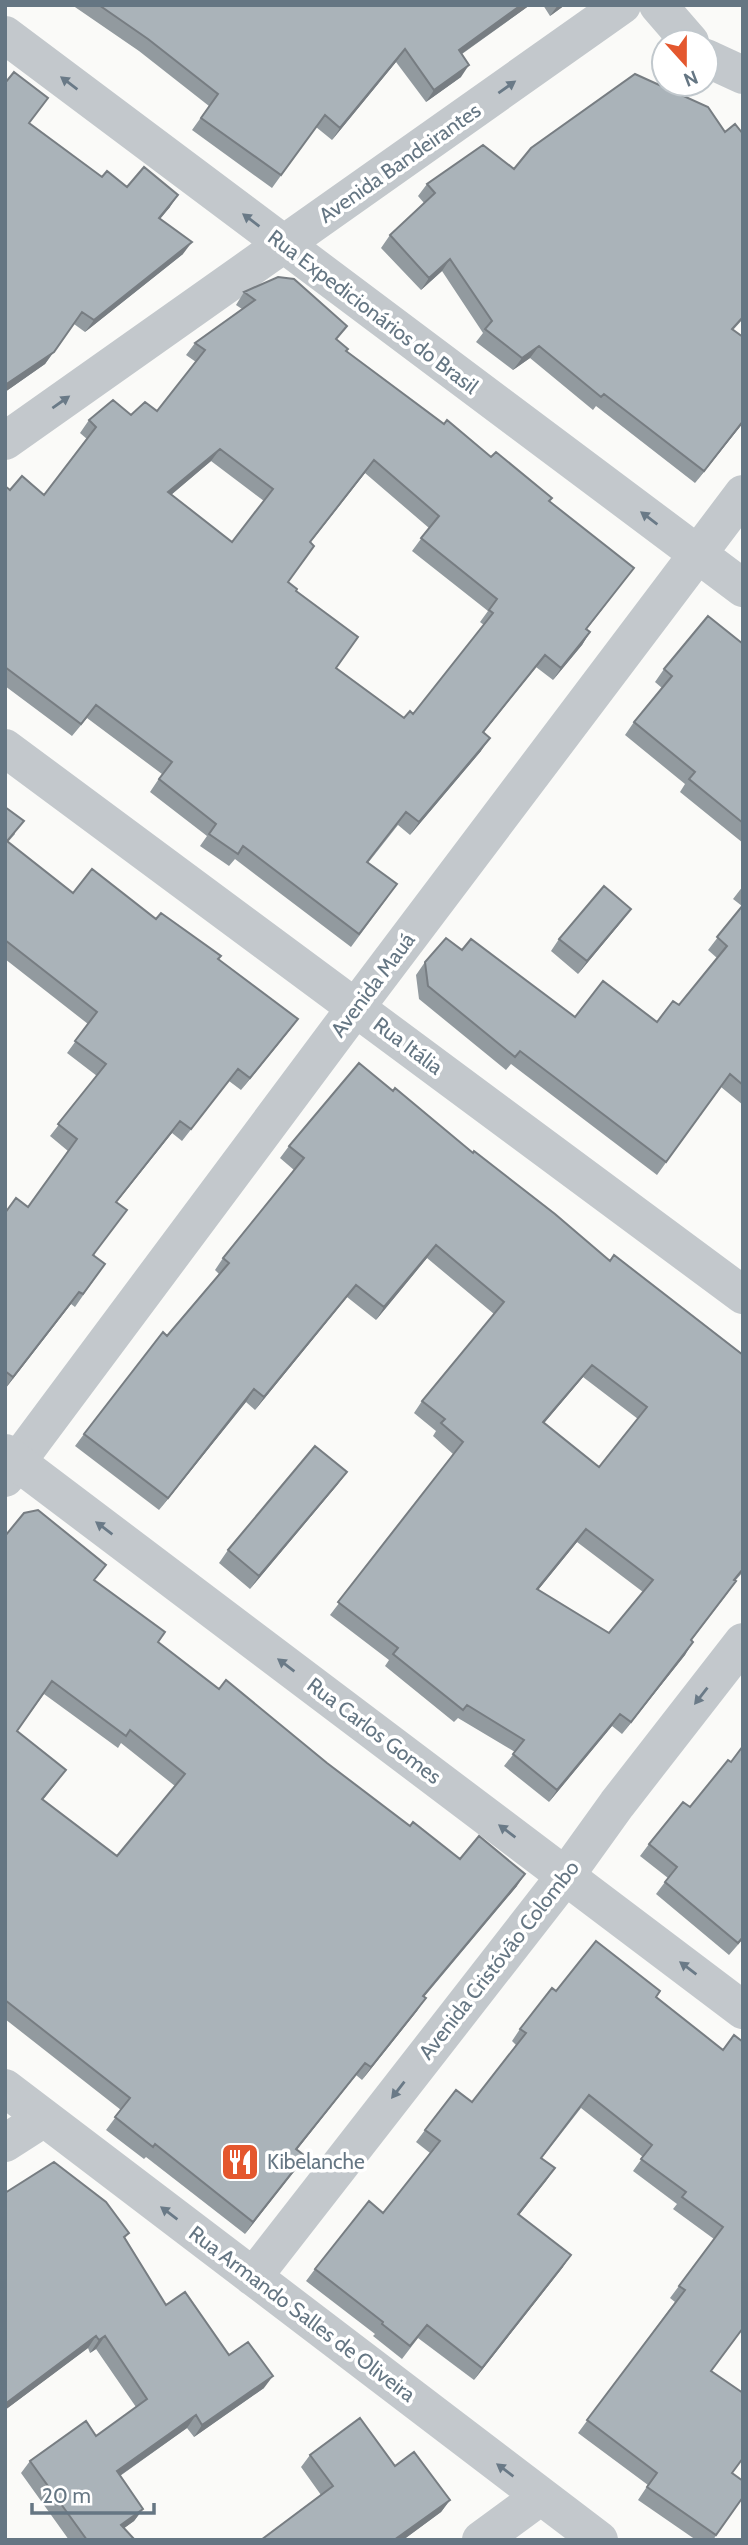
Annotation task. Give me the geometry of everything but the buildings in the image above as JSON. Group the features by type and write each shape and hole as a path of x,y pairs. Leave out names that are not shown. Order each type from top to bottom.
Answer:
{"street":[{"name":"Avenida Bandeirantes","path":"5,441 622,5"},
{"path":"658,5 678,28"},
{"name":"Rua Expedicionários do Brasil","path":"5,35 743,588"},
{"path":"720,64 743,75"},
{"name":"Avenida Mauá","path":"9,1465 743,494"},
{"name":"Rua Itália","path":"5,748 743,1295"},
{"name":"Rua Carlos Gomes","path":"9,1465 566,1875 743,2010"},
{"name":"Avenida Cristóvão Colombo","path":"253,2277 566,1875 617,1804 743,1642"},
{"name":"Rua Armando Salles de Oliveira","path":"5,2088 599,2540"},
{"path":"5,2143 44,2118"},
{"path":"481,2540 541,2496"}],"place":[{"name":"Kibelanche","path":"240,2162"}]}
